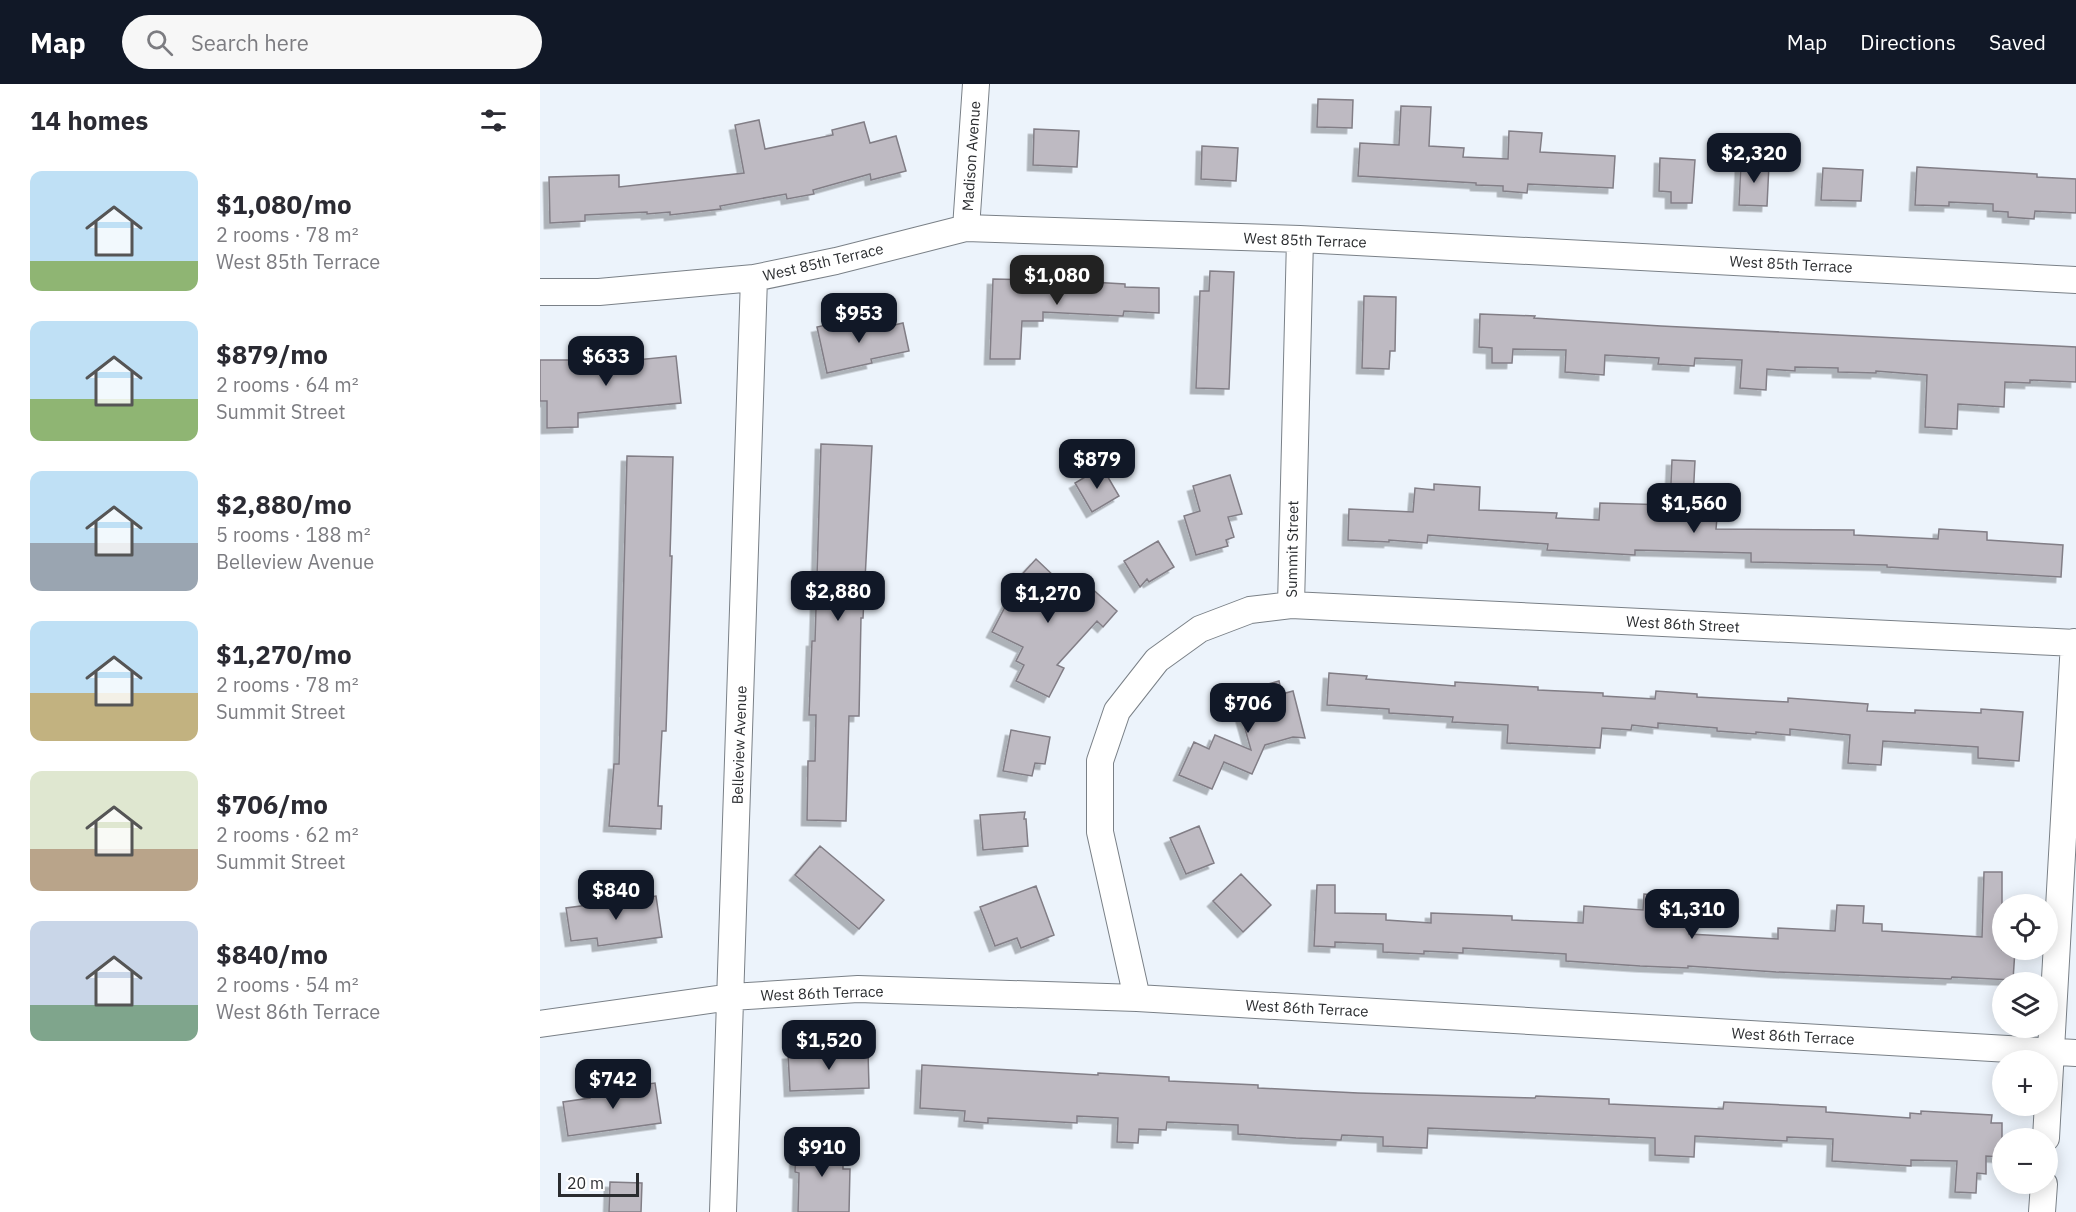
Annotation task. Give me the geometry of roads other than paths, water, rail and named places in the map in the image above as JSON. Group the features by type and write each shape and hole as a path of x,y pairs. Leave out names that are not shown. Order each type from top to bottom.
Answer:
{"street":[{"name":"Madison Avenue","path":"966,228 976,84"},
{"name":"West 85th Terrace","path":"540,292 599,292 754,278 836,261 966,228 1300,239 2076,280"},
{"name":"Summit Street","path":"1137,998 1100,832 1100,761 1117,711 1157,660 1200,629 1250,610 1291,605 1300,239"},
{"name":"Belleview Avenue","path":"723,1212 754,278"},
{"name":"West 86th Street","path":"1291,605 2075,643"},
{"path":"2050,1050 2075,643"},
{"name":"West 86th Terrace","path":"540,1024 731,997 858,989 1137,998 2033,1050"},
{"name":"West 86th Terrace","path":"2058,1052 2076,1053"},
{"path":"2042,1212 2043,1194"}]}
